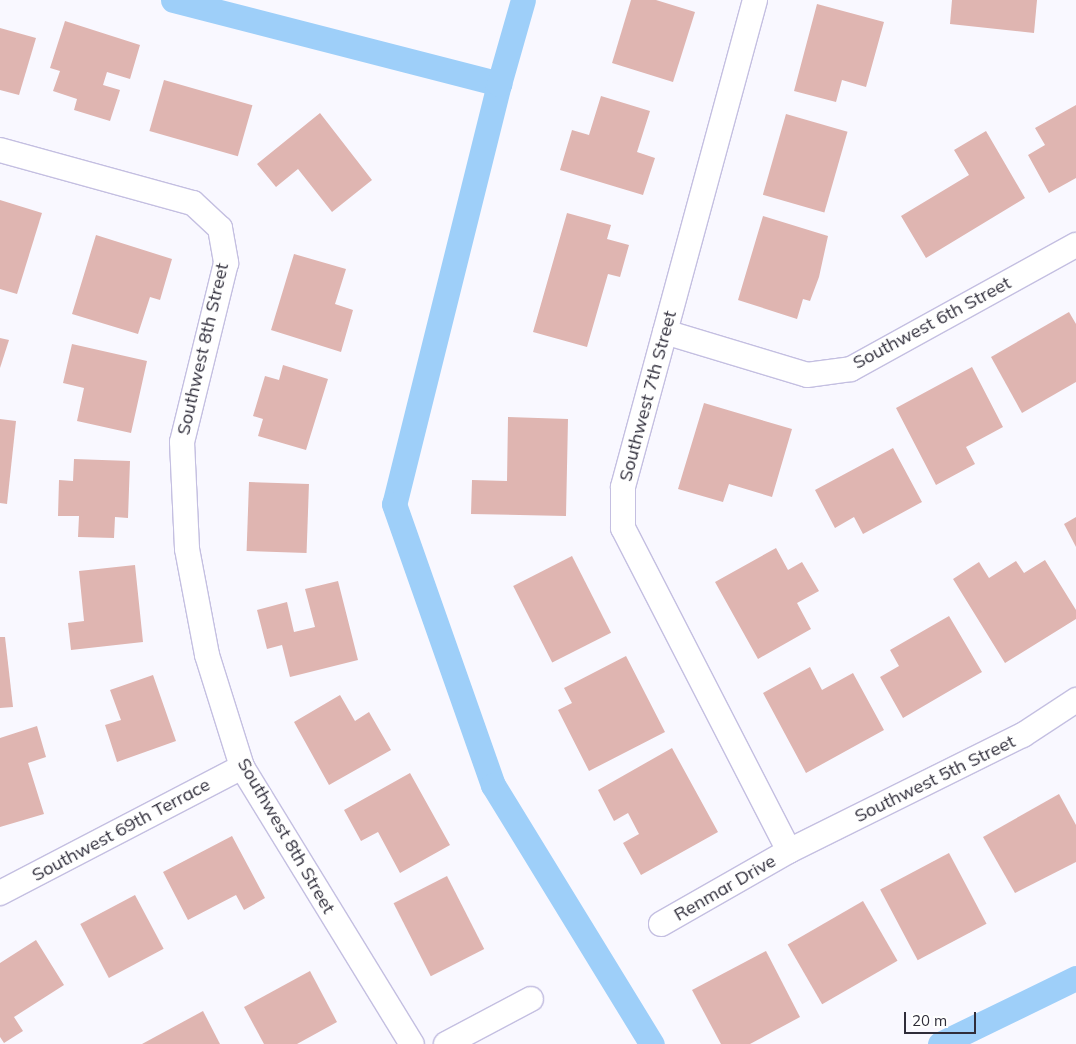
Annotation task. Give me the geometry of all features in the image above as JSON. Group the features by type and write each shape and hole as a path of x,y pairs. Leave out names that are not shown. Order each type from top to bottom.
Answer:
{"street":[{"name":"Southwest 7th Street","path":"755,0 623,487 622,528 790,851"},
{"name":"Southwest 8th Street","path":"0,150 192,203 220,228 226,264 183,452 187,549 205,645 242,767 412,1044"},
{"name":"Southwest 6th Street","path":"665,332 807,374 851,369 1076,245"},
{"name":"Southwest 5th Street","path":"790,851 1023,735 1076,700"},
{"name":"Southwest 69th Terrace","path":"0,893 242,767"},
{"name":"Renmar Drive","path":"661,924 790,851"},
{"path":"446,1044 531,999"}],"building":[{"path":"631,0 656,0 695,12 673,82 612,63"},
{"path":"952,0 1037,0 1034,33 950,24"},
{"path":"817,4 884,22 866,87 842,80 836,102 794,91"},
{"path":"65,21 140,45 130,79 107,72 103,85 120,90 110,121 74,110 77,99 53,91 60,71 50,68"},
{"path":"0,28 36,38 19,95 0,90"},
{"path":"164,80 252,105 238,156 149,131"},
{"path":"601,96 650,111 637,152 655,158 643,195 560,170 572,130 589,135"},
{"path":"1076,105 1076,178 1049,193 1028,155 1045,145 1035,128"},
{"path":"320,113 372,180 332,212 298,169 276,187 257,164"},
{"path":"786,114 848,132 824,212 763,195"},
{"path":"986,131 1025,198 926,258 901,216 969,175 954,150"},
{"path":"0,200 42,213 17,294 0,289"},
{"path":"567,213 611,225 607,239 629,245 620,277 608,274 587,347 533,332"},
{"path":"763,216 828,236 819,277 810,301 803,299 797,319 738,300"},
{"path":"96,235 172,259 160,300 150,297 138,334 72,314"},
{"path":"294,254 346,269 335,304 353,310 341,352 271,330"},
{"path":"1069,312 1076,324 1076,382 1022,413 991,357"},
{"path":"0,338 9,340 0,368"},
{"path":"72,344 147,361 131,433 77,421 84,388 63,383"},
{"path":"283,365 328,379 306,450 258,436 263,419 253,416 265,376 279,380"},
{"path":"972,367 1003,427 966,447 975,464 936,485 896,408"},
{"path":"704,403 792,429 772,497 729,484 723,502 678,489"},
{"path":"508,417 568,419 566,516 471,514 472,480 507,481"},
{"path":"0,419 16,421 7,504 0,503"},
{"path":"893,448 922,502 863,534 854,517 835,528 815,490"},
{"path":"74,459 130,461 128,518 115,517 114,538 78,537 79,516 58,516 59,480 73,481"},
{"path":"249,482 309,484 307,553 247,551"},
{"path":"1076,517 1076,547 1064,524"},
{"path":"776,548 788,570 802,562 819,591 797,603 811,629 758,659 715,582"},
{"path":"572,556 611,633 552,663 513,586"},
{"path":"1045,560 1076,610 1076,619 1005,663 953,579 979,562 989,578 1016,561 1024,573"},
{"path":"135,565 143,642 71,650 68,623 84,621 79,571"},
{"path":"338,581 358,660 290,677 282,645 267,649 257,610 287,602 294,632 315,627 305,589"},
{"path":"949,616 982,672 903,718 880,677 899,666 890,650"},
{"path":"0,637 5,637 13,707 0,708"},
{"path":"626,656 665,732 589,771 558,710 572,703 564,688"},
{"path":"810,667 822,690 853,673 884,730 806,773 763,693"},
{"path":"153,675 176,741 117,762 105,725 121,720 110,690"},
{"path":"340,695 355,721 369,712 391,750 329,785 294,722"},
{"path":"37,726 46,757 28,763 44,814 0,827 0,738"},
{"path":"672,748 718,832 641,875 623,843 639,834 628,813 614,821 598,790"},
{"path":"410,773 450,845 400,873 378,832 361,841 344,810"},
{"path":"1059,794 1076,825 1076,862 1015,893 983,837"},
{"path":"232,836 265,898 244,910 236,895 188,920 163,872"},
{"path":"949,853 987,924 918,960 880,890"},
{"path":"447,876 484,949 431,976 394,903"},
{"path":"135,895 164,949 109,978 80,924"},
{"path":"863,901 898,961 822,1004 788,944"},
{"path":"36,940 64,985 14,1017 23,1031 4,1043 0,1037 0,963"},
{"path":"766,951 800,1017 750,1044 721,1044 692,990"},
{"path":"310,971 337,1022 297,1044 264,1044 244,1007"},
{"path":"203,1011 220,1044 142,1044"}],"waterway":[{"path":"173,0 499,84 394,504 493,785 652,1044"},
{"path":"499,84 523,0"},
{"path":"940,1044 1076,978"}]}
